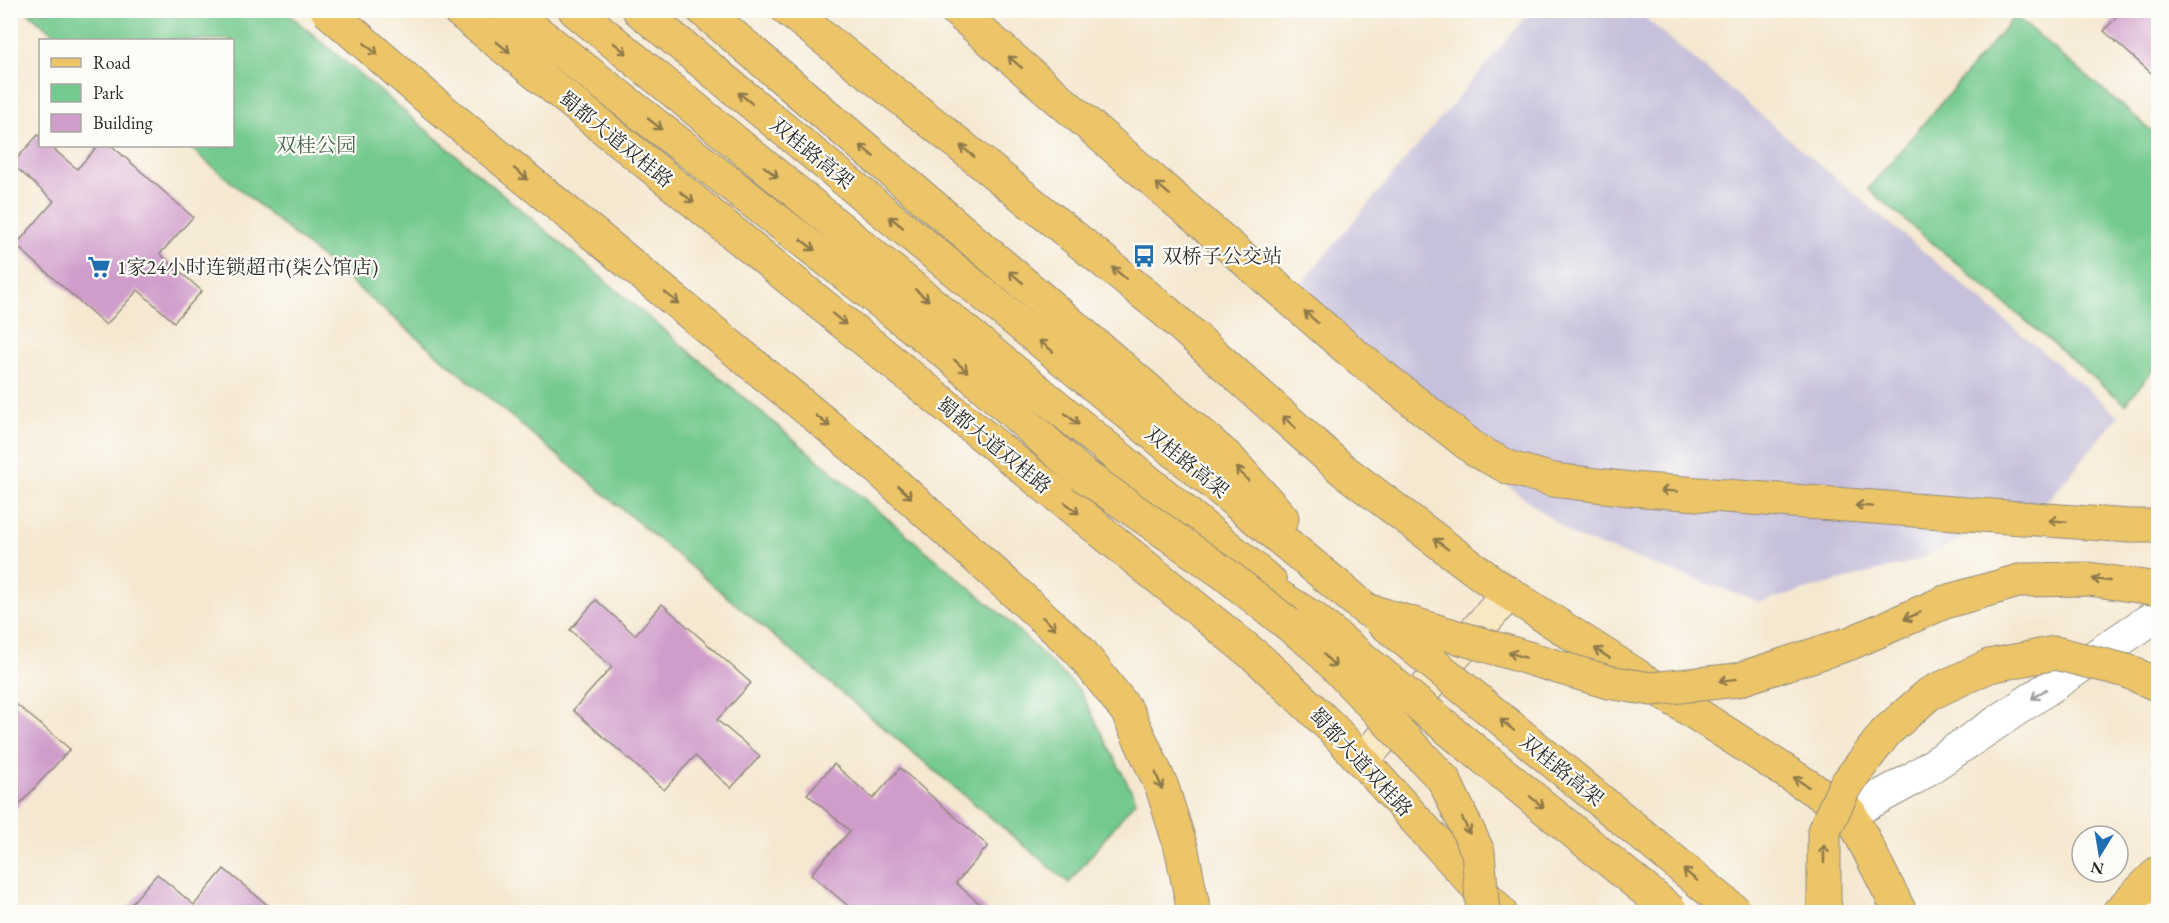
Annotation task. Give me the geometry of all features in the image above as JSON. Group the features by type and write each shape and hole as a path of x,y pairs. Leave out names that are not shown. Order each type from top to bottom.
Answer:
{"main road":[{"path":"327,10 445,112 861,453 1079,650 1127,711 1147,752 1162,787 1182,851 1194,912"},
{"name":"蜀都大道双桂路","path":"458,10 1259,658 1332,728 1500,912"},
{"path":"509,10 951,357 1082,474 1225,574 1317,647 1444,780"},
{"name":"双桂路高架","path":"575,10 1672,912"},
{"name":"双桂路高架","path":"639,10 1736,912"},
{"path":"703,10 1228,458 1367,610 1608,682 1651,689 1737,680 1851,643 1945,602 2022,580 2089,579 2158,589"},
{"path":"788,10 1164,310 1342,470 1509,594 1850,813 1900,912"},
{"path":"956,10 1355,355 1477,451 1510,468 1553,480 1630,489 2158,526"},
{"path":"1082,474 1313,618"},
{"path":"1362,761 1509,594"},
{"path":"1826,912 1824,831 1845,786 1886,732 1929,694 1989,666 2055,653 2127,671 2158,685"},
{"path":"1364,659 1404,713 1444,780 1478,852 1483,912"},
{"path":"2120,912 2158,873"}],"street":[{"path":"1850,813 1911,780 2148,621 2158,618"},
{"path":"2120,912 2158,903"}],"shaded area":[{"path":"1531,11 1637,11 2119,416 2050,498 1915,561 1760,602 1575,537 1279,310"}],"green space":[{"name":"双桂公园","path":"26,11 285,11 1001,614 1080,691 1136,800 1069,883 189,147 234,147 234,39 61,39"},
{"path":"2015,16 2158,136 2158,364 2125,404 1868,189"}],"building":[{"path":"2122,10 2143,10 2158,24 2158,79 2104,31"},
{"path":"38,135 39,147 51,147 77,169 97,147 113,147 193,217 160,254 202,291 174,322 138,290 106,325 16,245 54,201 12,164"},
{"path":"596,600 635,635 662,604 751,683 717,720 760,756 731,788 695,756 664,790 573,710 612,667 570,630"},
{"path":"10,699 70,749 10,815"},
{"path":"834,764 873,799 900,768 988,846 956,883 989,912 855,912 811,874 850,831 807,794"},
{"path":"224,869 276,912 124,912 157,874 194,905"}],"place":[{"name":"双桥子公交站","path":"1144,256"},
{"name":"1家24小时连锁超市(柒公馆店)","path":"99,267"}]}
